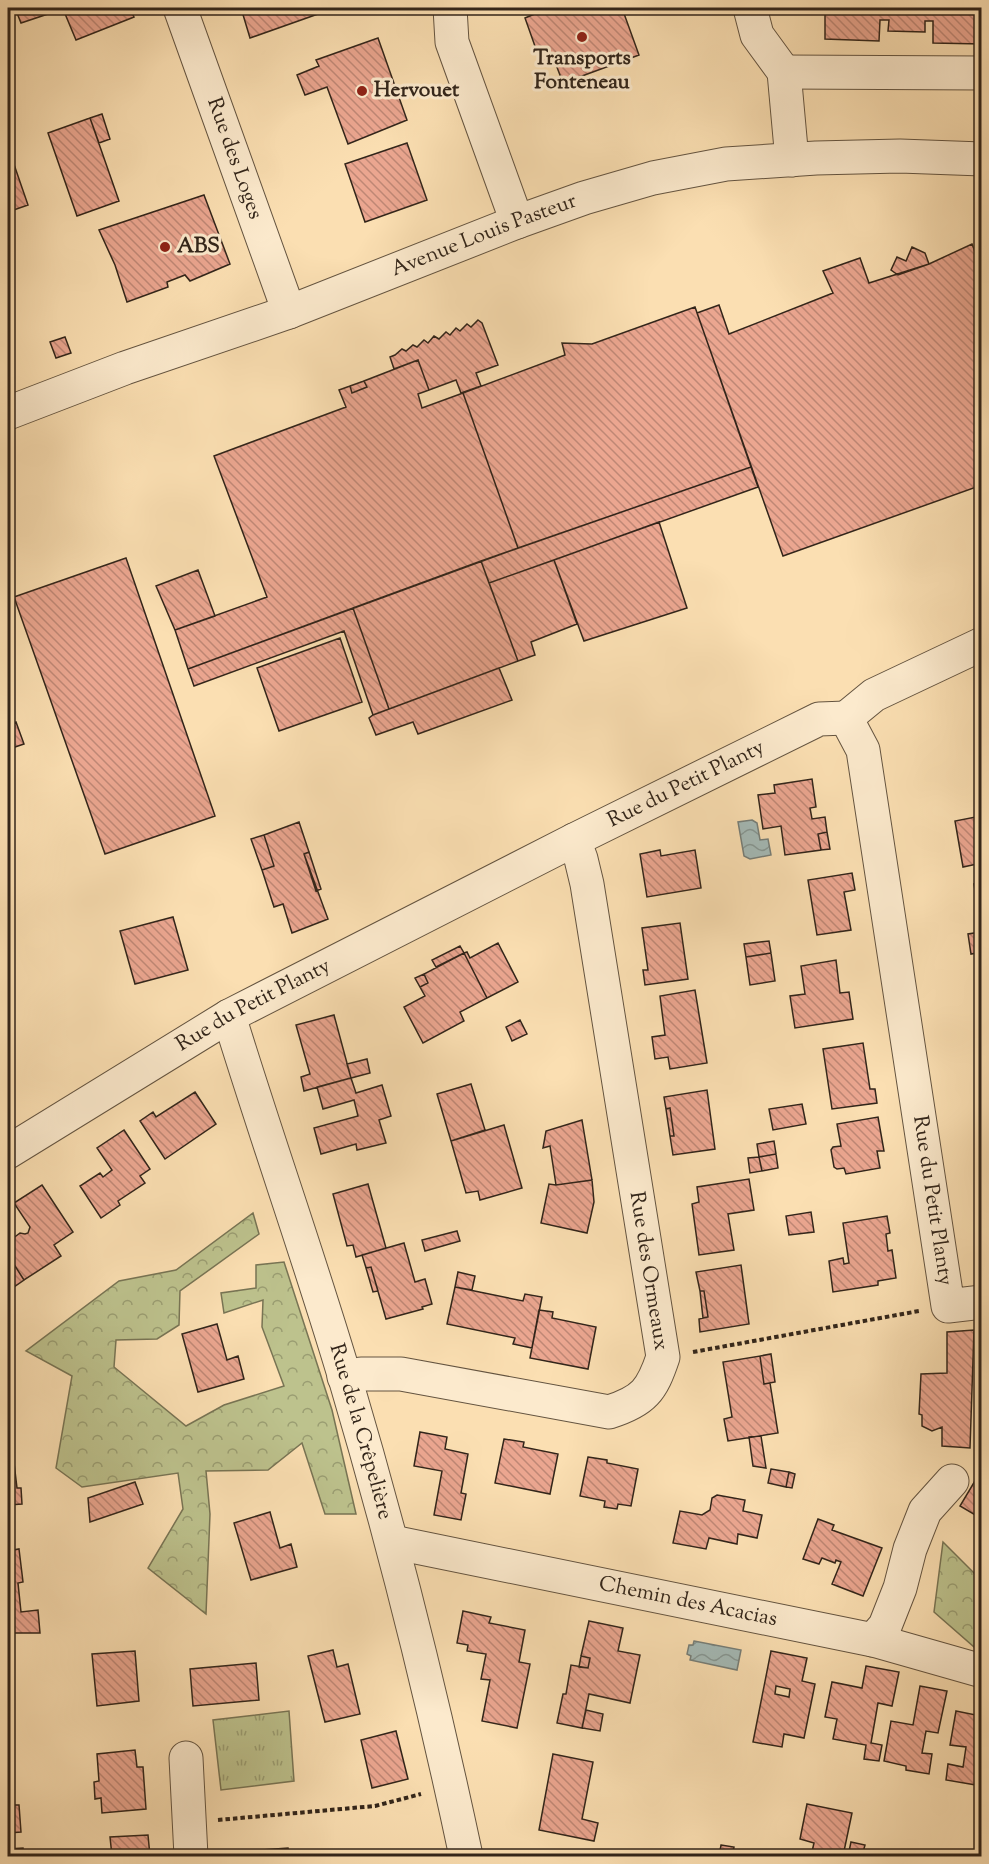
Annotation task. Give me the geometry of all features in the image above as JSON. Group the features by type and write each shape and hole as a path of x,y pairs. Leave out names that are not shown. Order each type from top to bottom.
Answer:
{"street":[{"name":"Rue des Loges","path":"180,8 289,312"},
{"path":"450,8 452,42 517,222"},
{"path":"750,8 758,35 784,72 792,160"},
{"path":"784,72 981,73"},
{"name":"Avenue Louis Pasteur","path":"8,413 125,368 289,312 517,222 584,198 653,178 726,164 792,160 900,156 981,159"},
{"path":"846,718 874,695 981,644"},
{"name":"Rue du Petit Planty","path":"8,1152 229,1016 574,840 819,719 846,718 863,750 948,1306"},
{"name":"Rue des Ormeaux","path":"344,1377 361,1374 401,1374 609,1412 629,1406 646,1392 655,1380 663,1357 587,884 574,840"},
{"name":"Rue de la Crêpelière","path":"229,1016 344,1377 392,1542 467,1856"},
{"path":"948,1306 981,1302"},
{"path":"873,1640 885,1626 925,1511 952,1481"},
{"name":"Chemin des Acacias","path":"392,1542 873,1640 981,1671"},
{"path":"186,1758 191,1857"}],"path":[{"path":"663,1357 948,1306"},
{"path":"189,1823 375,1806 451,1786"}],"green space":[{"path":"253,1213 259,1234 180,1291 179,1325 157,1339 116,1340 114,1367 186,1426 224,1405 284,1386 262,1327 263,1300 224,1313 221,1293 256,1288 256,1265 284,1262 332,1410 356,1514 325,1514 302,1443 268,1470 206,1471 210,1514 206,1614 148,1568 183,1509 178,1473 82,1487 56,1468 72,1376 26,1351 119,1281 176,1270"},
{"path":"943,1542 981,1580 981,1653 934,1612"},
{"path":"289,1711 294,1781 221,1790 213,1720"}],"water":[{"path":"752,820 757,823 760,840 768,839 771,855 750,859 744,856 738,822"},
{"path":"694,1641 741,1650 737,1670 690,1660 691,1656 687,1654 689,1645 693,1645"}],"building":[{"path":"15,8 130,8 134,17 76,40 63,9 21,23"},
{"path":"241,8 335,8 250,38"},
{"name":"Transports Fonteneau","path":"535,8 622,8 639,55 563,83 555,62 542,66 525,18 537,13"},
{"path":"793,8 816,8 815,13 795,12"},
{"path":"825,8 982,8 982,44 933,43 933,21 925,21 925,32 888,31 889,20 880,20 879,41 825,39"},
{"name":"Hervouet","path":"378,38 407,120 348,144 327,87 305,95 297,75 319,66 316,60"},
{"path":"102,114 110,139 99,143 90,118"},
{"path":"90,118 119,201 77,216 48,133"},
{"path":"407,143 427,200 365,222 345,164"},
{"path":"8,147 28,205 8,212"},
{"name":"ABS","path":"204,195 230,264 190,281 185,275 167,282 168,287 127,302 115,265 99,230"},
{"path":"972,244 982,270 982,485 783,556 697,313 719,305 729,334 833,293 823,271 860,258 869,283 929,264"},
{"path":"912,247 925,253 929,264 898,275 891,270 897,257 906,261"},
{"path":"695,307 751,467 518,548 463,393 565,355 562,343 592,344"},
{"path":"478,320 482,323 498,365 476,373 481,386 461,393 456,380 429,390 418,360 394,369 390,357 402,349 406,351 413,345 417,347 424,340 428,343 434,336 439,339 446,332 450,335 456,328 460,331 467,324 471,327"},
{"path":"65,337 71,353 56,358 50,342"},
{"path":"418,360 429,390 418,394 422,408 463,393 518,548 188,669 175,630 267,597 214,456 346,407 339,390 350,386 352,393 367,387 364,381"},
{"path":"364,381 367,387 352,393 350,386"},
{"path":"751,467 758,487 489,583 481,561"},
{"path":"659,522 687,608 584,641 554,560"},
{"path":"126,558 215,816 105,854 14,597"},
{"path":"554,560 577,624 531,642 535,655 518,661 489,583"},
{"path":"481,561 518,661 389,709 353,608"},
{"path":"198,570 215,616 175,630 156,586"},
{"path":"353,608 389,709 373,715 344,631 194,686 188,669"},
{"path":"340,638 362,702 279,731 257,668"},
{"path":"499,668 512,700 418,734 413,722 376,735 369,718 373,715"},
{"path":"16,722 24,744 12,748 8,725"},
{"path":"982,778 982,863 963,867 955,821 981,816 975,779"},
{"path":"812,779 816,807 810,808 812,819 825,817 827,832 818,834 821,850 785,855 781,826 763,829 758,795 775,793 774,785"},
{"path":"299,822 309,852 304,854 328,919 292,933 283,904 274,907 262,870 274,866 264,835"},
{"path":"827,832 830,849 821,850 818,834"},
{"path":"264,835 274,866 262,870 251,839"},
{"path":"660,850 661,856 695,850 701,888 647,897 640,854"},
{"path":"309,852 321,889 316,891 304,854"},
{"path":"852,873 855,890 844,892 851,930 817,935 808,880"},
{"path":"982,883 982,952 971,954 968,934 981,932 974,884"},
{"path":"173,917 188,970 135,984 120,931"},
{"path":"680,923 688,979 645,985 643,970 648,970 642,928"},
{"path":"769,941 771,953 746,957 744,944"},
{"path":"498,943 518,982 487,998 464,953 467,952 470,958"},
{"path":"460,946 464,953 436,967 432,960"},
{"path":"464,953 487,998 460,1012 464,1021 423,1043 404,1007 425,996 420,987 428,983 424,974"},
{"path":"771,953 775,981 750,985 746,957"},
{"path":"836,960 840,993 849,992 853,1019 795,1028 790,996 805,994 801,966"},
{"path":"424,974 428,983 420,987 415,978"},
{"path":"695,990 707,1063 670,1069 668,1057 655,1059 652,1037 665,1035 660,996"},
{"path":"334,1015 351,1078 304,1091 301,1077 310,1074 296,1025"},
{"path":"520,1020 527,1034 512,1041 506,1027"},
{"path":"863,1043 870,1089 875,1089 877,1103 832,1109 823,1049"},
{"path":"367,1059 370,1073 351,1078 347,1064"},
{"path":"351,1078 356,1093 382,1085 391,1116 379,1120 386,1143 357,1150 356,1144 321,1154 314,1128 358,1116 354,1100 323,1109 317,1087"},
{"path":"471,1084 485,1130 451,1141 437,1094"},
{"path":"707,1090 715,1149 673,1155 670,1136 674,1136 670,1108 666,1109 664,1097"},
{"path":"195,1092 216,1124 165,1159 140,1121 153,1112 156,1117"},
{"path":"802,1104 806,1124 773,1130 769,1109"},
{"path":"670,1108 674,1136 670,1136 666,1109"},
{"path":"878,1117 884,1151 877,1151 880,1168 846,1174 844,1168 834,1167 831,1150 833,1147 841,1146 837,1124"},
{"path":"582,1120 592,1180 556,1185 550,1146 543,1148 546,1131"},
{"path":"504,1125 522,1188 480,1200 478,1191 466,1193 451,1141"},
{"path":"124,1130 150,1169 140,1176 145,1183 118,1201 120,1205 101,1218 80,1186 100,1173 103,1177 112,1170 97,1148"},
{"path":"774,1141 776,1154 759,1157 757,1144"},
{"path":"776,1154 778,1168 762,1171 759,1157"},
{"path":"759,1157 762,1171 750,1173 748,1158"},
{"path":"749,1179 754,1210 728,1214 734,1250 699,1255 692,1204 699,1202 697,1187"},
{"path":"592,1180 594,1202 587,1233 541,1223 549,1184"},
{"path":"368,1184 386,1248 356,1257 353,1245 347,1246 333,1194"},
{"path":"42,1185 73,1232 54,1245 61,1256 24,1280 8,1255 8,1242 20,1233 28,1233 30,1227 14,1203"},
{"path":"811,1212 814,1232 789,1235 786,1216"},
{"path":"887,1216 890,1233 886,1234 888,1251 892,1250 896,1278 878,1281 878,1285 833,1292 829,1261 843,1258 844,1264 849,1263 843,1223"},
{"path":"457,1231 460,1241 425,1251 422,1240"},
{"path":"404,1243 415,1282 425,1279 432,1304 422,1307 423,1309 386,1319 371,1267 366,1268 362,1255"},
{"path":"8,1255 24,1280 8,1291"},
{"path":"741,1265 749,1324 700,1332 699,1319 708,1317 704,1291 700,1291 696,1272"},
{"path":"371,1267 378,1291 373,1292 366,1268"},
{"path":"458,1272 475,1276 472,1290 455,1287"},
{"path":"455,1287 523,1301 525,1294 542,1297 532,1348 513,1344 515,1338 447,1324"},
{"path":"700,1291 704,1291 708,1317 703,1318"},
{"path":"539,1310 553,1312 552,1318 596,1327 588,1369 530,1358"},
{"path":"217,1324 227,1360 238,1356 244,1379 198,1392 182,1334"},
{"path":"974,1330 970,1448 942,1446 942,1427 932,1431 922,1426 922,1415 919,1414 921,1374 947,1373 947,1332"},
{"path":"771,1354 775,1382 764,1384 760,1356"},
{"path":"760,1356 764,1384 770,1383 778,1433 728,1441 724,1419 732,1417 723,1362"},
{"path":"8,1429 10,1429 17,1488 21,1488 22,1504 8,1505"},
{"path":"420,1432 447,1437 445,1449 468,1454 461,1493 466,1494 461,1520 434,1515 442,1471 414,1466"},
{"path":"761,1436 766,1468 753,1466 749,1437"},
{"path":"504,1439 524,1442 523,1447 558,1454 550,1494 495,1483"},
{"path":"588,1457 638,1469 631,1506 618,1504 617,1509 604,1507 605,1501 580,1496"},
{"path":"771,1469 789,1472 786,1487 768,1483"},
{"path":"982,1469 982,1519 960,1506"},
{"path":"789,1472 795,1474 792,1488 786,1487"},
{"path":"135,1482 143,1504 90,1522 88,1498"},
{"path":"717,1495 745,1500 743,1511 762,1515 757,1538 738,1534 737,1544 709,1538 706,1549 673,1543 680,1511 702,1515 710,1510 712,1498"},
{"path":"270,1512 280,1548 291,1544 297,1567 251,1580 234,1523"},
{"path":"818,1519 834,1525 832,1530 882,1548 863,1596 832,1584 841,1562 836,1560 835,1563 822,1558 819,1564 803,1559"},
{"path":"19,1549 23,1582 18,1583 21,1612 38,1610 40,1633 8,1633 8,1551"},
{"path":"463,1611 491,1617 489,1623 525,1630 519,1662 530,1664 517,1728 482,1721 490,1680 481,1679 486,1654 467,1651 468,1645 457,1643"},
{"path":"589,1621 623,1628 618,1651 640,1655 630,1703 589,1694 582,1728 557,1723 563,1694 566,1694 571,1665 588,1668 590,1658 581,1656"},
{"path":"333,1650 337,1667 348,1664 360,1714 325,1722 308,1656"},
{"path":"135,1651 139,1701 97,1706 92,1654"},
{"path":"771,1651 807,1658 802,1681 815,1684 804,1738 784,1734 782,1747 753,1742","holes":["776,1686 790,1689 789,1697 775,1694"]},
{"path":"581,1656 590,1658 588,1668 579,1667"},
{"path":"256,1663 259,1700 193,1706 190,1669"},
{"path":"866,1666 899,1672 892,1706 878,1703 871,1743 882,1745 879,1761 864,1759 866,1745 833,1739 837,1719 825,1717 832,1682 862,1688"},
{"path":"920,1686 947,1691 938,1733 926,1731 922,1753 932,1754 929,1774 906,1770 906,1766 884,1761 891,1721 913,1725"},
{"path":"586,1710 603,1714 600,1731 582,1728"},
{"path":"956,1711 981,1716 978,1734 982,1734 982,1786 946,1780 948,1764 963,1767 966,1747 950,1745"},
{"path":"396,1731 408,1779 372,1788 361,1740"},
{"path":"135,1750 137,1767 143,1767 146,1809 102,1813 101,1798 95,1799 94,1782 99,1781 97,1754"},
{"path":"553,1754 593,1762 582,1819 598,1823 594,1841 539,1830"},
{"path":"8,1757 10,1757 13,1805 19,1805 21,1832 8,1833"},
{"path":"807,1804 852,1813 843,1856 811,1856 814,1843 800,1839"},
{"path":"148,1835 150,1856 112,1856 110,1837"},
{"path":"851,1842 865,1845 862,1856 848,1856"},
{"path":"721,1845 734,1847 732,1856 719,1856"},
{"path":"23,1848 24,1856 8,1856 8,1849"},
{"path":"288,1848 289,1856 235,1856 235,1852"}],"place":[{"name":"Transports Fonteneau","path":"582,37"},
{"name":"Hervouet","path":"362,91"},
{"name":"ABS","path":"165,247"}]}
